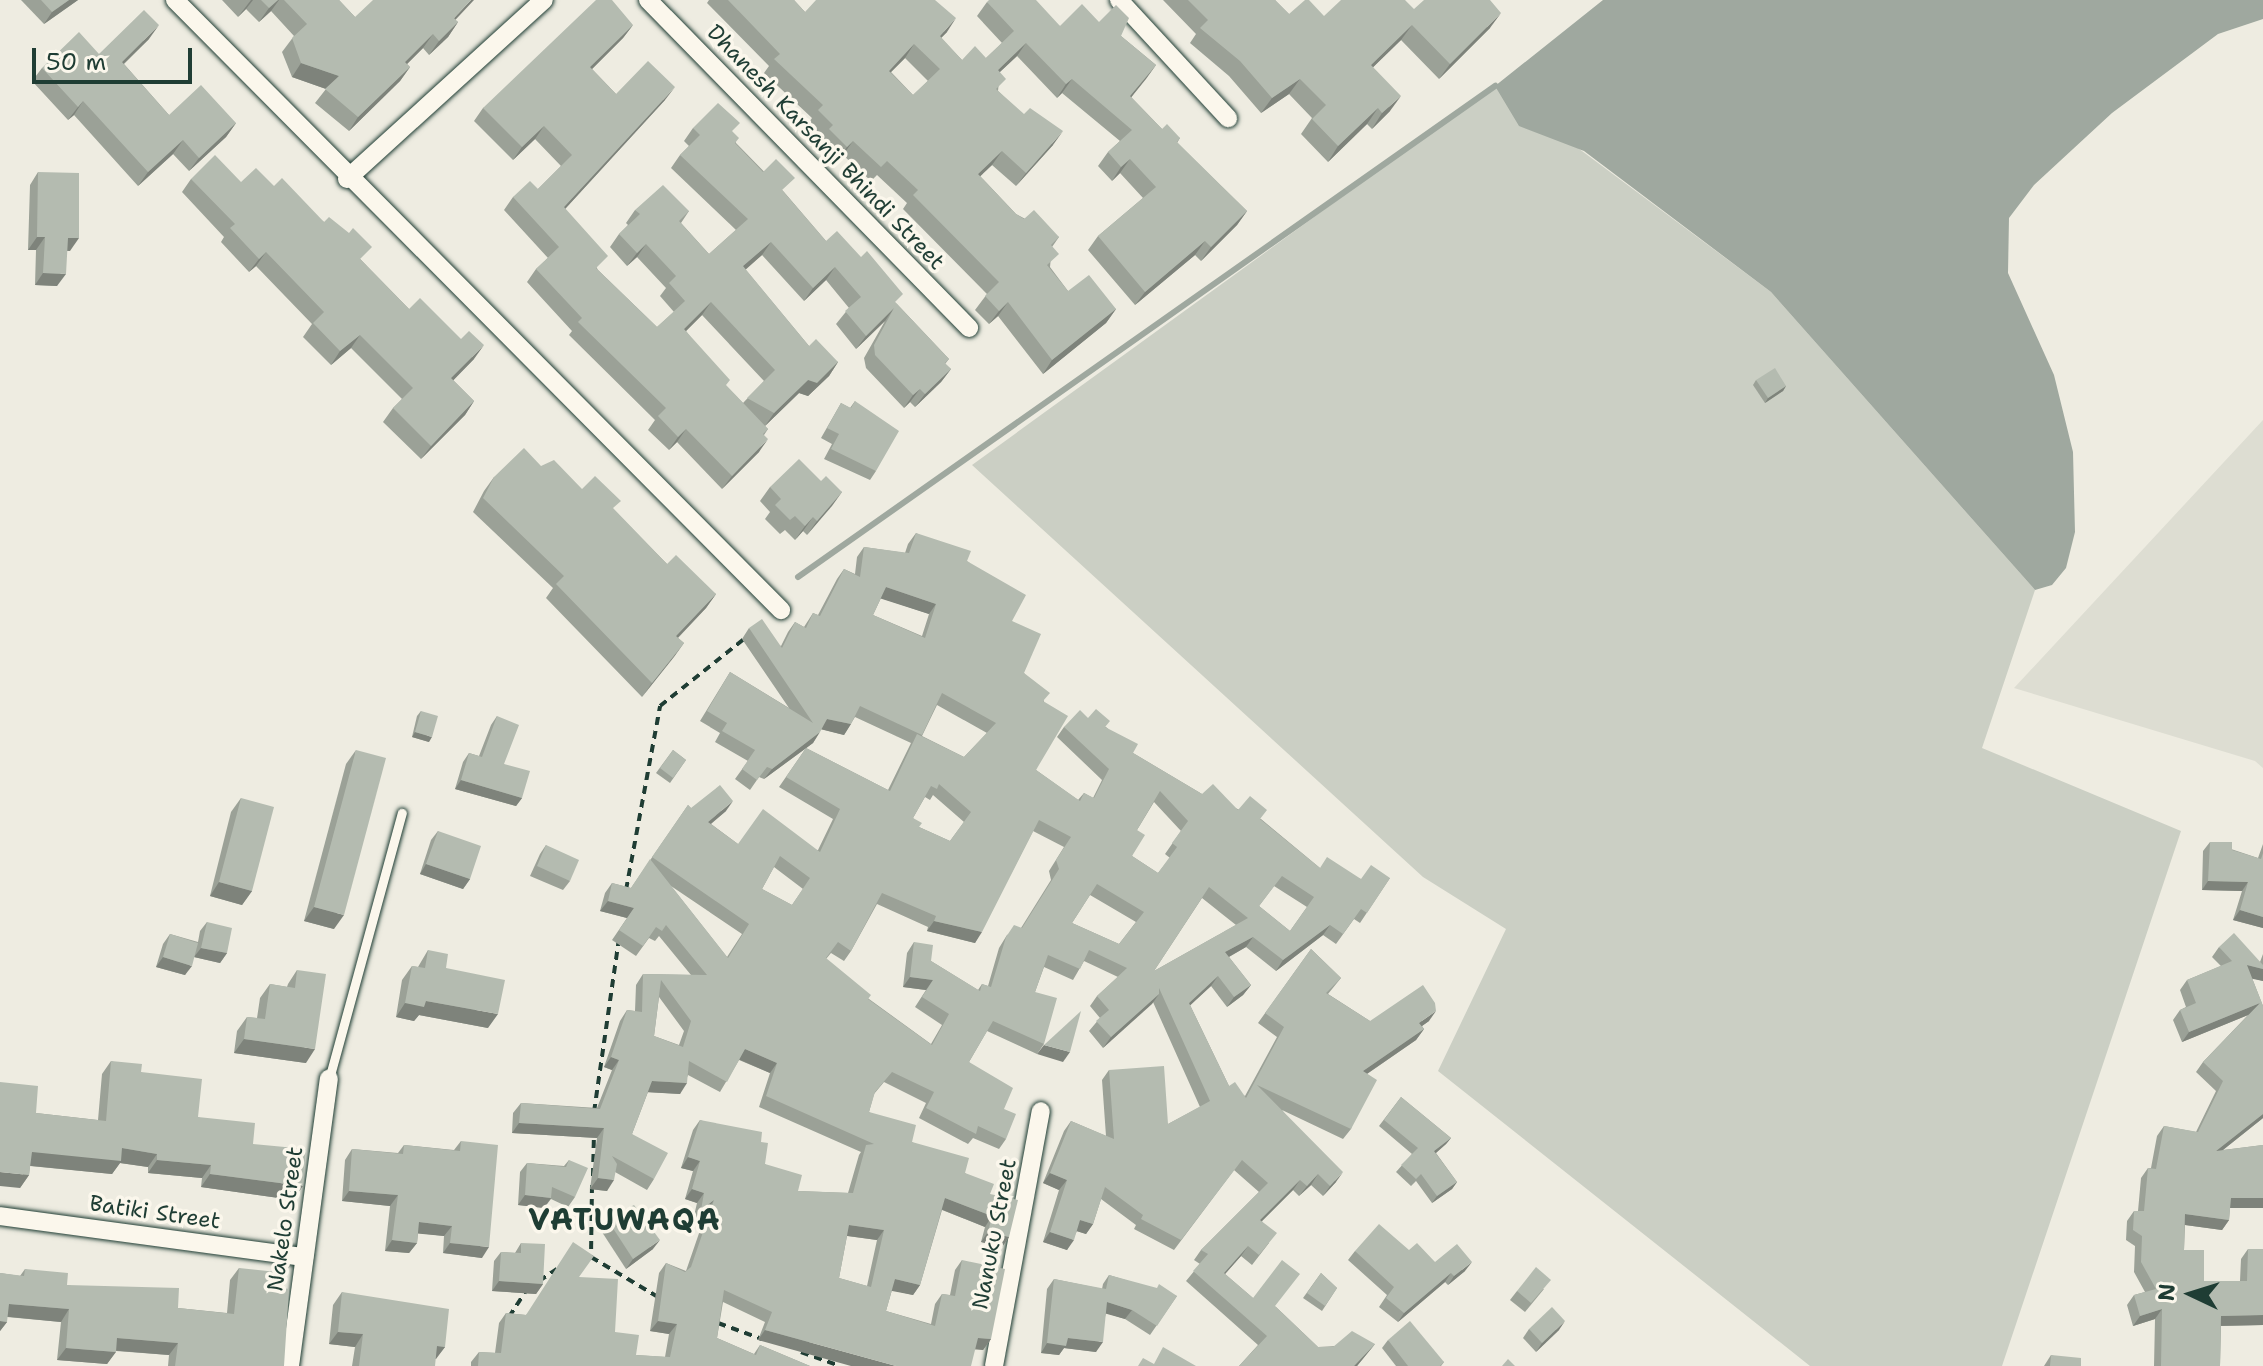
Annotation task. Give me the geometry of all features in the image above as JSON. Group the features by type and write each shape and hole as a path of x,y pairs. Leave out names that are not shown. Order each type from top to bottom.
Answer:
{"street":[{"path":"175,0 347,179 781,610"},
{"path":"347,179 544,0"},
{"name":"Dhanesh Karsanji Bhindi Street","path":"648,0 969,328"},
{"path":"1119,0 1228,118"},
{"name":"Nakelo Street","path":"290,1366 329,1079"},
{"name":"Nanuku Street","path":"994,1366 1041,1111"},
{"name":"Batiki Street","path":"0,1216 304,1257"}],"lane":[{"path":"329,1079 402,813"}],"path":[{"path":"624,903 660,706 752,633"},
{"path":"591,1257 594,1103 620,932"},
{"path":"579,1260 591,1257 672,1303"},
{"path":"505,1323 527,1289 566,1263"},
{"path":"711,1320 765,1340"},
{"path":"793,1349 840,1366"}],"shaded area":[{"path":"1603,0 2263,0 2263,19 2218,34 2112,113 2034,185 2009,218 2008,273 2054,375 2073,452 2075,532 2066,568 2052,585 2035,590 1771,292 1584,151 1519,126 1495,86"},
{"path":"1495,86 1771,292 2035,590 1982,748 2181,831 2002,1366 1810,1366 1438,1071 1506,929 1423,877 972,465"},
{"path":"2263,420 2263,768 2255,761 2014,688"}],"building":[{"path":"41,0 69,0 52,12"},
{"path":"261,0 278,0 269,8"},
{"path":"284,0 339,0 355,17 373,0 471,0 454,18 458,22 439,41 433,34 405,62 410,67 358,117 325,89 339,76 301,63 292,38 307,24"},
{"path":"596,0 612,0 633,25 590,67 616,94 648,61 675,87 564,207 608,256 596,268 657,327 685,301 669,283 676,276 646,244 637,253 619,234 640,214 635,210 663,185 689,211 679,221 709,254 748,219 680,155 700,135 693,128 718,103 740,123 732,131 739,138 735,143 763,172 776,159 795,178 782,190 826,241 837,231 861,257 867,251 903,294 895,302 949,359 945,363 951,369 925,394 920,389 913,395 875,355 874,345 894,308 866,336 845,311 861,297 835,267 813,288 771,242 743,266 809,346 816,339 838,362 817,383 808,380 774,413 747,398 775,370 711,302 684,329 730,380 726,385 768,429 763,434 768,439 732,476 686,429 678,437 658,416 666,408 578,322 582,318 536,269 559,247 513,197 530,181 538,189 572,155 544,126 522,147 483,108"},
{"path":"728,0 794,0 805,12 816,0 935,0 956,18 940,36 962,60 975,46 986,58 1014,31 987,2 989,0 1036,0 1060,26 1082,4 1099,22 1116,5 1129,18 1121,36 1156,65 1130,96 1162,129 1167,124 1180,138 1177,142 1247,211 1211,247 1205,241 1145,292 1098,236 1156,187 1130,159 1121,167 1108,152 1132,130 1072,79 1066,84 1026,43 998,70 1006,79 996,89 1024,114 1030,108 1063,131 1026,173 1002,151 978,174 1016,214 1024,219 1034,210 1059,237 1051,245 1059,254 1047,265 1068,291 1089,275 1116,309 1052,360 1008,302 999,311 985,296 999,282 913,195 918,190 887,161 881,167 853,141 847,147 829,129 833,125 818,110 823,105 774,59 780,54","holes":["914,44 940,69 913,95 889,71"]},
{"path":"1188,0 1275,0 1289,14 1309,0 1324,16 1341,0 1405,0 1414,9 1424,0 1490,0 1501,13 1450,64 1412,25 1371,65 1401,96 1382,113 1378,108 1338,146 1312,119 1326,105 1300,79 1272,98 1240,61 1200,28 1208,20"},
{"path":"144,10 159,25 122,62 169,115 201,85 236,123 199,158 183,140 148,172 83,101 78,107 42,68 79,32 99,54"},
{"path":"215,155 241,182 256,168 274,186 282,178 324,222 329,217 349,233 353,228 372,247 360,259 409,309 420,298 461,339 469,331 484,345 451,378 474,401 431,446 393,408 413,388 360,335 340,351 313,323 324,312 266,252 259,259 230,228 235,224 191,179"},
{"path":"38,172 79,173 79,238 68,238 66,274 43,273 45,237 37,237"},
{"path":"1775,368 1786,386 1768,398 1756,380"},
{"path":"855,401 899,431 876,471 831,449 839,434 827,428 841,403 851,408"},
{"path":"524,448 541,466 554,460 582,489 595,476 621,501 613,508 667,564 676,555 716,594 676,636 684,643 652,683 556,584 564,576 483,498 494,477"},
{"path":"799,459 821,481 826,476 842,492 817,521 813,517 805,526 795,516 790,520 775,505 781,499 770,487"},
{"path":"916,533 971,551 967,561 1026,595 1012,621 1041,634 1024,673 1050,693 1043,701 1068,716 1036,770 1080,801 1084,793 1094,798 1109,769 1064,727 1080,710 1088,718 1096,709 1110,721 1105,727 1138,744 1133,753 1202,794 1213,784 1238,810 1250,796 1267,810 1260,819 1320,868 1327,857 1361,879 1371,865 1390,878 1367,913 1361,909 1343,934 1330,925 1283,960 1253,937 1225,952 1251,985 1234,997 1218,976 1189,1003 1229,1086 1235,1082 1246,1098 1284,1027 1265,1013 1311,949 1341,978 1326,993 1370,1021 1423,985 1435,1003 1436,1011 1419,1023 1424,1029 1363,1071 1377,1080 1351,1129 1257,1085 1343,1172 1330,1186 1318,1174 1307,1186 1300,1180 1260,1220 1277,1233 1259,1255 1248,1246 1224,1273 1253,1298 1282,1260 1300,1274 1275,1306 1318,1347 1333,1347 1352,1331 1375,1344 1354,1366 1239,1366 1267,1336 1193,1271 1208,1254 1201,1250 1268,1183 1242,1160 1181,1240 1141,1219 1143,1215 1105,1187 1093,1224 1080,1220 1074,1240 1050,1232 1067,1180 1050,1173 1071,1121 1114,1139 1109,1070 1164,1066 1168,1124 1210,1101 1159,988 1159,994 1111,1037 1096,1021 1109,1010 1097,996 1127,968 1089,950 1080,969 1048,955 1035,992 1057,998 1044,1044 993,1021 969,1062 1013,1088 1004,1109 1016,1114 1006,1139 978,1126 976,1134 926,1108 934,1092 892,1072 875,1092 869,1112 916,1125 912,1142 969,1158 965,1173 994,1184 990,1194 1018,1200 1009,1237 988,1232 992,1216 945,1198 920,1285 895,1279 886,1311 935,1326 942,1294 955,1296 962,1260 1005,1269 991,1339 978,1338 971,1366 896,1366 765,1330 772,1312 724,1290 717,1338 756,1355 760,1345 810,1366 478,1366 479,1352 501,1353 506,1313 526,1315 573,1242 594,1256 579,1277 618,1279 615,1332 639,1335 636,1355 670,1357 677,1324 658,1321 666,1263 685,1272 691,1267 714,1200 701,1210 704,1193 692,1189 700,1161 688,1157 700,1120 762,1132 761,1142 768,1143 765,1164 802,1175 798,1191 853,1193 866,1145 874,1144 766,1096 777,1063 745,1049 727,1082 689,1061 687,1083 652,1081 632,1134 668,1153 654,1179 612,1156 617,1164 614,1180 598,1178 604,1128 519,1123 521,1103 600,1109 619,1060 611,1057 627,1010 642,1012 643,974 707,975 666,925 662,931 656,927 643,946 619,930 634,908 608,901 612,883 631,888 650,859 728,958 749,924 652,857 688,805 691,808 720,785 733,801 708,822 738,844 763,809 820,852 840,809 786,777 806,748 890,791 917,734 964,757 996,723 942,693 922,735 860,706 851,724 827,719 820,732 772,769 767,767 757,780 742,769 755,750 722,731 727,723 707,711 730,672 813,723 749,628 762,619 782,648 795,622 806,628 813,613 820,616 844,569 860,577 864,547 909,553","holes":["886,587 936,604 925,638 873,615","939,784 971,812 950,841 919,827 922,823 913,818 931,786 937,789","1160,791 1188,821 1172,843 1177,847 1158,873 1132,856 1145,835 1137,830","1039,820 1071,837 1056,860 1059,869 1022,928 1014,925 1006,937 991,987 982,984 980,991 931,961 933,945 914,942 910,977 933,980 922,997 949,1014 932,1045 868,999 871,995 826,958 838,942 851,951 882,893 936,916 934,921 982,932","780,856 810,878 792,905 762,889","1282,876 1314,897 1290,931 1259,906","1097,884 1144,912 1119,944 1072,923","1209,887 1248,918 1154,971","661,980 691,1021 683,1047 654,1036","849,1225 884,1230 871,1287 839,1278"]},
{"path":"421,711 438,716 432,737 415,732"},
{"path":"497,716 519,725 504,764 530,771 522,798 461,780 469,753 482,757"},
{"path":"356,750 386,758 344,915 314,907"},
{"path":"673,750 686,760 673,778 660,768"},
{"path":"241,798 274,807 252,891 219,882"},
{"path":"438,831 481,846 470,879 426,864"},
{"path":"2210,842 2232,842 2232,850 2261,859 2263,853 2263,917 2240,910 2248,882 2208,881"},
{"path":"546,845 579,860 570,881 537,866"},
{"path":"207,922 232,928 227,953 201,948"},
{"path":"2234,933 2263,965 2263,969 2247,965 2263,1006 2263,1114 2216,1151 2263,1145 2263,1198 2231,1198 2229,1220 2185,1214 2184,1250 2204,1250 2204,1281 2247,1281 2248,1249 2263,1249 2263,1315 2221,1316 2220,1366 2161,1366 2162,1309 2140,1316 2134,1295 2156,1289 2141,1262 2142,1236 2133,1230 2134,1211 2144,1211 2148,1168 2156,1169 2164,1126 2198,1132 2223,1081 2203,1062 2260,1003 2189,1032 2180,1010 2196,1003 2187,980 2232,961 2219,947"},
{"path":"170,934 198,943 192,966 163,957"},
{"path":"428,950 448,954 446,968 505,980 498,1014 426,1001 424,1007 405,1003 412,966 425,968"},
{"path":"297,970 326,974 315,1049 244,1039 247,1017 265,1019 270,984 295,988"},
{"path":"1081,1011 1070,1052 1044,1045"},
{"path":"111,1061 142,1064 141,1072 202,1079 198,1117 255,1123 253,1144 306,1149 303,1186 210,1174 211,1165 157,1160 157,1154 122,1148 121,1161 32,1152 29,1175 0,1172 0,1082 38,1086 36,1113 106,1121"},
{"path":"1401,1097 1451,1138 1434,1151 1457,1182 1437,1196 1421,1174 1416,1179 1401,1165 1418,1148 1384,1120"},
{"path":"461,1141 498,1145 489,1247 450,1243 452,1226 419,1222 417,1243 392,1240 398,1195 349,1191 352,1149 403,1154 404,1145 460,1151"},
{"path":"569,1160 588,1168 575,1197 552,1187 551,1198 525,1195 527,1163 566,1167"},
{"path":"634,1205 660,1240 633,1259 607,1219"},
{"path":"1379,1224 1409,1250 1417,1243 1435,1262 1457,1244 1472,1262 1454,1276 1451,1273 1404,1313 1386,1298 1394,1287 1355,1251"},
{"path":"521,1243 545,1244 543,1284 499,1281 501,1252 521,1253"},
{"path":"1536,1267 1551,1280 1531,1303 1517,1291"},
{"path":"239,1268 277,1272 276,1287 289,1289 284,1366 175,1366 178,1343 117,1338 116,1352 66,1348 69,1309 9,1304 7,1322 0,1321 0,1273 24,1276 25,1269 68,1273 67,1285 179,1288 178,1308 234,1314"},
{"path":"1321,1273 1337,1288 1325,1306 1307,1293"},
{"path":"1109,1275 1157,1288 1159,1284 1177,1296 1157,1326 1132,1310 1107,1302 1103,1342 1068,1338 1066,1346 1047,1343 1054,1279 1106,1289"},
{"path":"342,1292 449,1309 445,1347 437,1346 435,1366 359,1366 363,1334 338,1332"},
{"path":"1552,1307 1565,1321 1542,1343 1529,1329"},
{"path":"1410,1321 1444,1362 1440,1366 1408,1366 1388,1340"},
{"path":"1163,1347 1196,1366 1138,1366 1143,1358 1154,1364"},
{"path":"2051,1355 2081,1358 2081,1366 2050,1366"},
{"path":"1508,1359 1515,1366 1502,1366"}],"waterway":[{"path":"798,577 1495,86"}],"district":[{"name":"VATUWAQA","path":"625,1220"}]}
